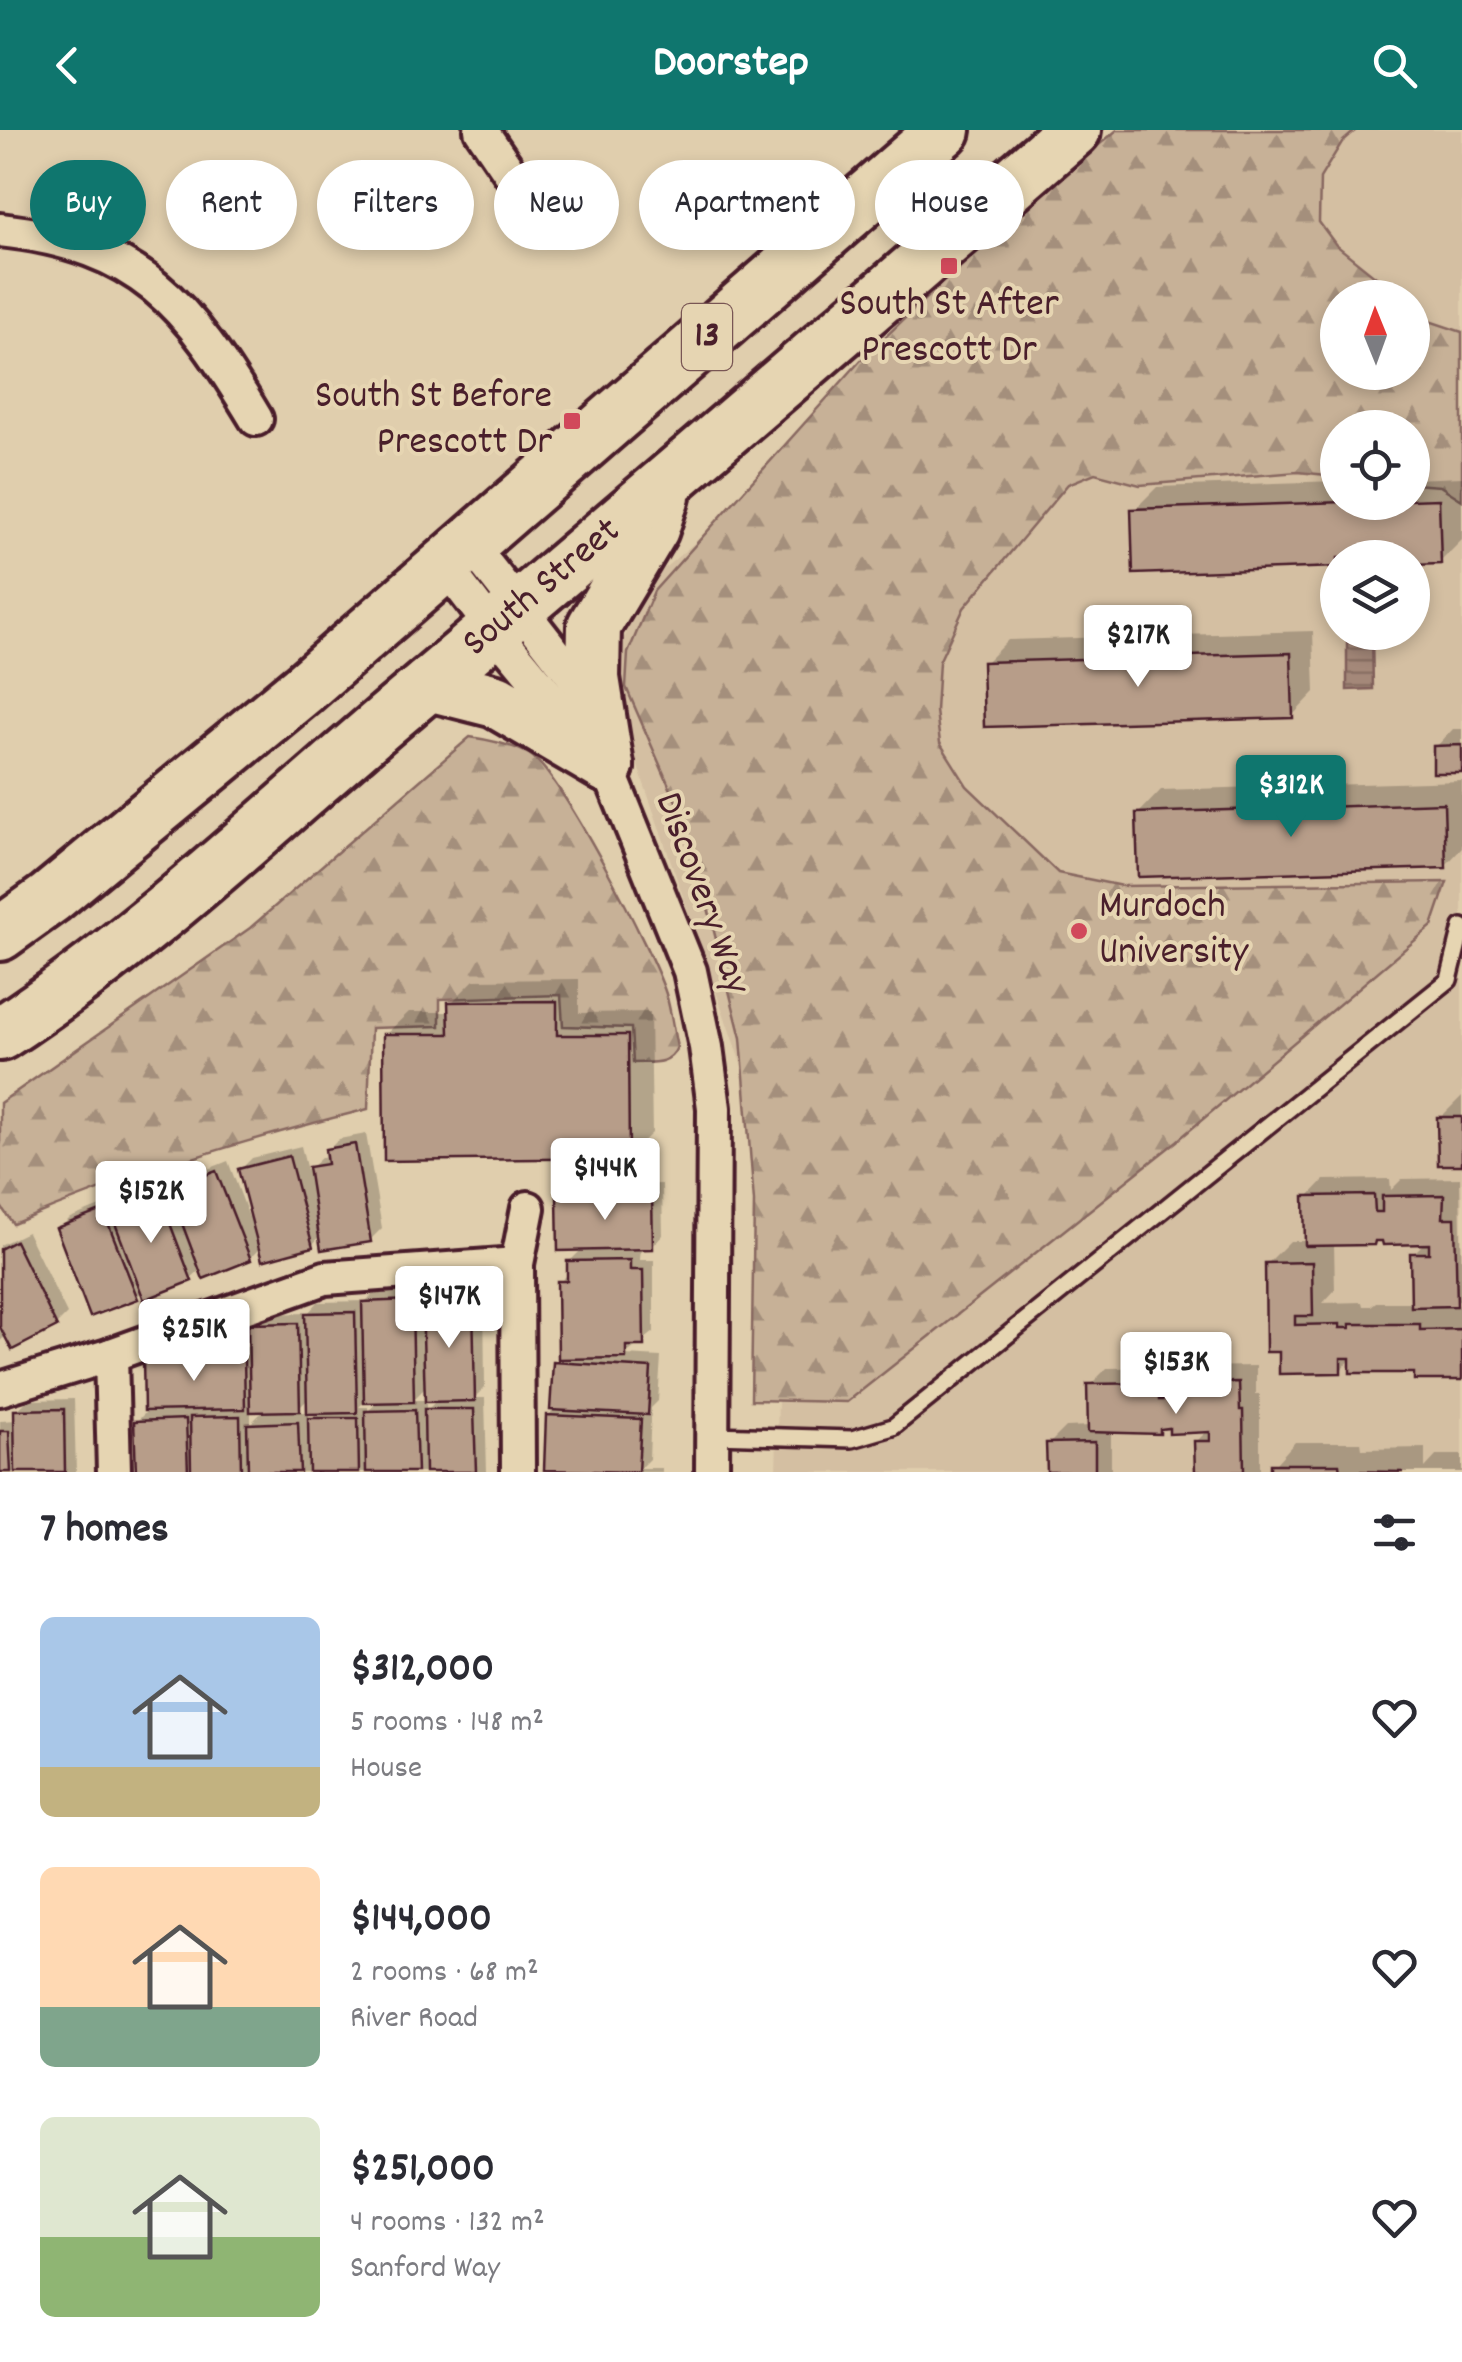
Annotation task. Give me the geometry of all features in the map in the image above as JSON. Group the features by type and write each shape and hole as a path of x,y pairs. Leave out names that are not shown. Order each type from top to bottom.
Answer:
{"highway":[{"name":"South Street","path":"0,934 50,898 304,689 944,130"},
{"name":"South Street","path":"0,1034 110,955 666,486 1074,130"},
{"path":"607,766 593,678 594,626 652,529 666,486"},
{"path":"429,684 496,701 607,766"}],"street":[{"path":"481,130 501,160"},
{"path":"0,230 83,245 124,264 159,287 216,352 256,419"},
{"name":"Discovery Way","path":"457,555 507,619 607,766 690,971 714,1108 712,1472"},
{"path":"518,1472 517,1264 528,1208"},
{"path":"0,1390 325,1278 517,1264"},
{"path":"111,1354 114,1472"}],"lane":[{"path":"713,1435 852,1439 892,1427 1449,980 1462,927"}],"shaded area":[{"name":"Murdoch University","path":"1226,130 1462,130 1462,1472 776,1472 784,1188 606,674 626,634 635,603 653,578 832,426"},
{"path":"1347,650 1372,650 1373,689 1347,690"}],"green space":[{"path":"1117,130 1356,130 1342,142 1320,178 1319,222 1336,245 1380,280 1320,280 1320,390 1430,390 1430,321 1462,332 1462,500 1440,486 1430,485 1430,410 1320,410 1320,474 1298,472 1140,485 1095,473 1068,484 964,608 939,662 936,711 940,743 967,786 1058,873 1122,886 1447,882 1432,926 1177,1141 847,1402 751,1400 754,1202 741,1038 688,829 626,687 628,653 654,591 861,360 976,250 1024,250 1024,206"},
{"path":"470,737 529,754 562,794 605,866 658,973 671,1014 677,1047 674,1053 659,1062 633,1063 631,1028 563,1026 561,995 440,999 440,1026 371,1028 368,1109 188,1159 13,1224 0,1205 0,1103 250,928"}],"building":[{"path":"1430,499 1439,499 1441,564 1430,564 1430,540 1320,540 1320,568 1133,574 1131,509 1320,503 1320,520 1430,520"},
{"path":"1291,653 1293,718 984,727 982,662"},
{"path":"1462,745 1462,773 1433,773 1433,746"},
{"path":"1444,803 1446,868 1138,877 1136,813"},
{"path":"557,1001 557,1035 628,1035 629,1158 384,1161 383,1034 449,1034 448,1002"},
{"path":"1437,1117 1462,1117 1462,1165 1438,1165"},
{"path":"355,1144 371,1242 321,1250 308,1167 327,1164 325,1149"},
{"path":"289,1156 313,1247 262,1261 238,1169"},
{"path":"216,1171 251,1260 203,1279 169,1189"},
{"path":"158,1192 192,1281 144,1300 110,1210"},
{"path":"652,1194 653,1249 558,1251 557,1196"},
{"path":"1374,1195 1375,1212 1382,1212 1382,1196 1444,1195 1443,1218 1455,1218 1457,1306 1411,1307 1410,1253 1429,1253 1429,1244 1383,1245 1382,1241 1375,1241 1374,1245 1305,1246 1304,1196"},
{"path":"103,1210 138,1299 90,1317 56,1228"},
{"path":"15,1241 57,1327 12,1350 0,1327 0,1249"},
{"path":"630,1260 630,1270 643,1270 644,1346 626,1346 626,1358 558,1359 557,1281 567,1281 567,1261"},
{"path":"1312,1262 1313,1316 1295,1316 1295,1325 1340,1324 1340,1328 1350,1328 1350,1324 1420,1324 1420,1330 1462,1329 1462,1380 1414,1380 1414,1373 1350,1373 1350,1358 1341,1358 1341,1373 1279,1374 1279,1352 1266,1352 1265,1263"},
{"path":"412,1300 414,1402 364,1403 362,1302"},
{"path":"473,1300 475,1401 425,1402 422,1301"},
{"path":"355,1312 357,1413 307,1414 305,1313"},
{"path":"298,1323 300,1411 250,1412 248,1324"},
{"path":"244,1356 245,1409 144,1411 143,1358"},
{"path":"553,1362 651,1368 648,1415 550,1410"},
{"path":"1239,1382 1244,1472 1195,1472 1194,1441 1210,1441 1210,1432 1169,1434 1169,1428 1160,1429 1160,1434 1088,1432 1087,1384 1159,1383 1159,1400 1168,1400 1168,1383"},
{"path":"64,1409 65,1472 15,1472 14,1410"},
{"path":"424,1409 474,1409 476,1472 425,1472"},
{"path":"415,1410 417,1472 366,1472 365,1411"},
{"path":"546,1415 641,1419 638,1472 544,1470"},
{"path":"240,1416 241,1472 191,1472 190,1417"},
{"path":"308,1418 358,1418 359,1472 309,1472"},
{"path":"186,1419 188,1472 136,1472 134,1421"},
{"path":"298,1422 300,1472 248,1472 247,1424"},
{"path":"0,1431 9,1431 11,1472 0,1472"},
{"path":"1095,1442 1095,1472 1047,1472 1046,1443"},
{"path":"1270,1464 1339,1464 1340,1471 1403,1472 1270,1472"}],"place":[{"name":"South St After Prescott Dr","path":"949,266"},
{"name":"South St Before Prescott Dr","path":"572,421"},
{"name":"Murdoch University","path":"1079,931"}]}
